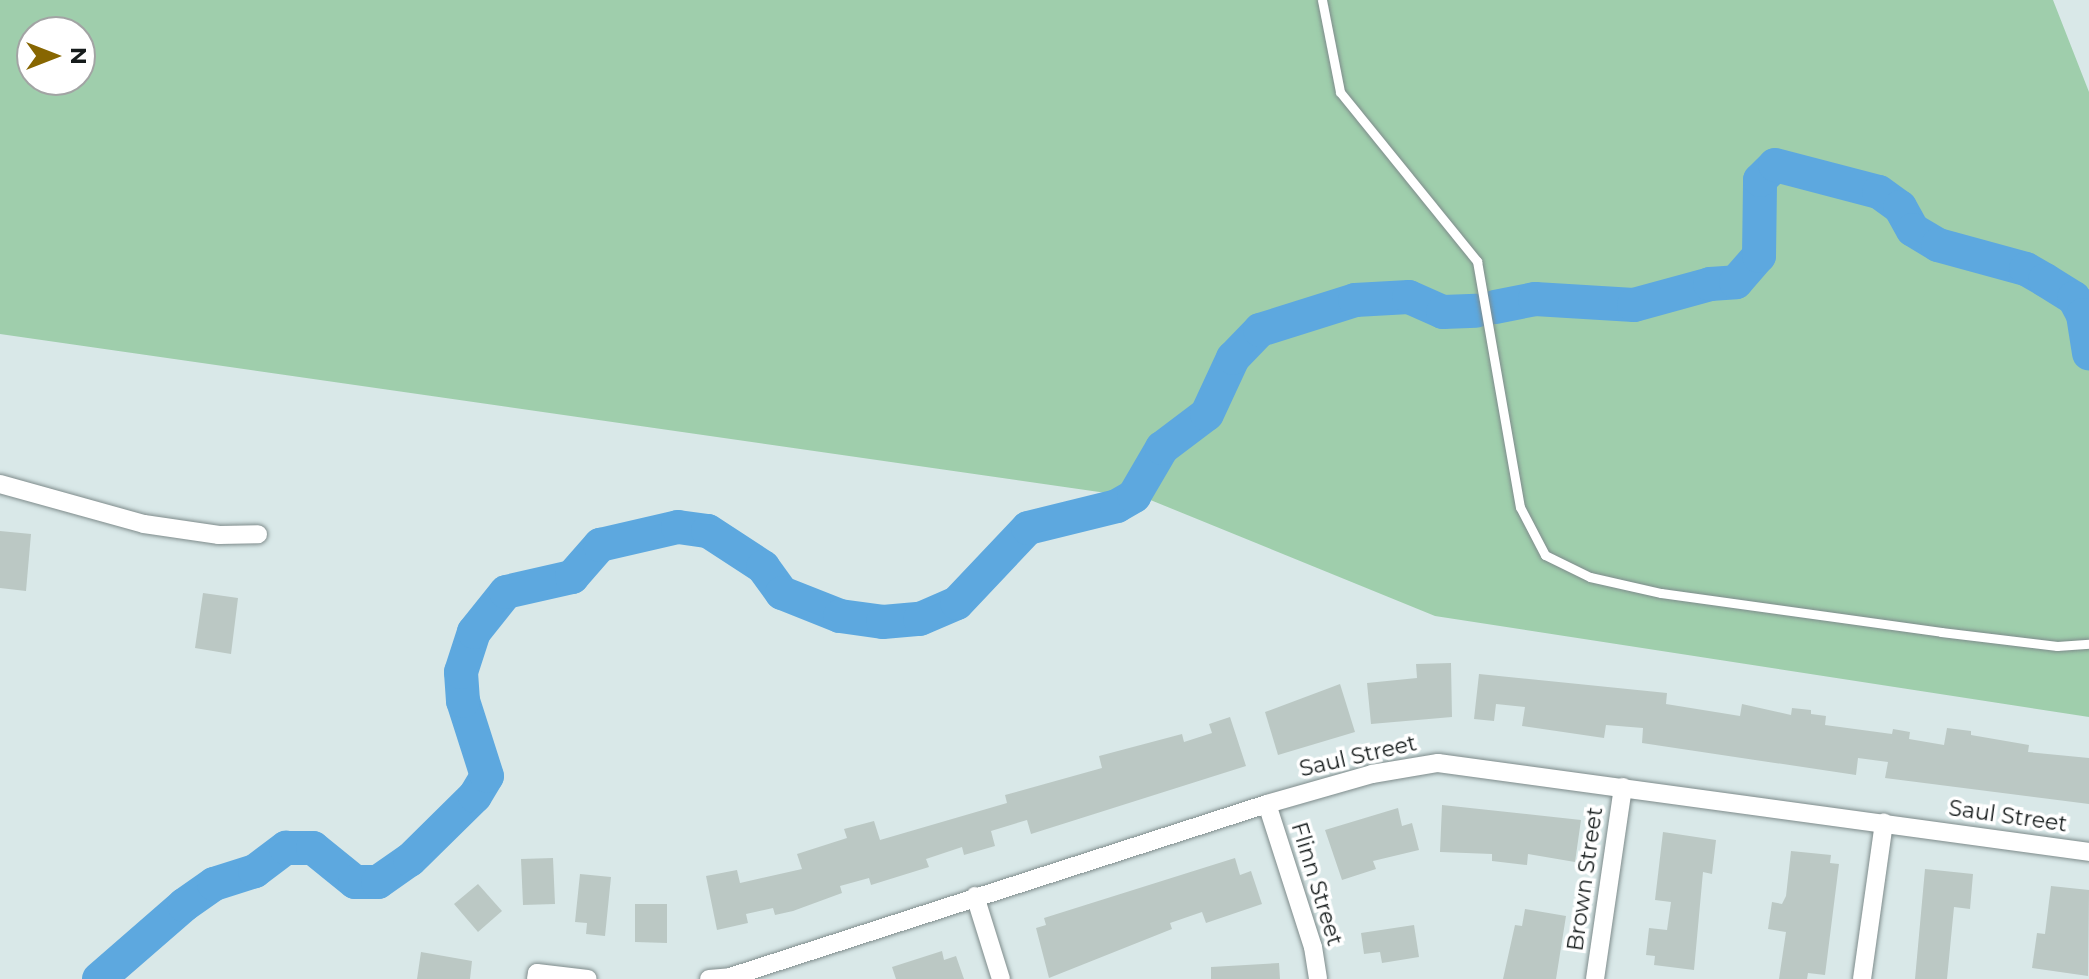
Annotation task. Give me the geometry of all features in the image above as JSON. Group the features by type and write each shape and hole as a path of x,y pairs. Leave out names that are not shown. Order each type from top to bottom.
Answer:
{"street":[{"path":"0,484 144,524 219,535 258,534"},
{"name":"Saul Street","path":"709,979 730,978 975,896 1267,804 1372,774 1438,763 2089,852"},
{"name":"Brown Street","path":"1595,979 1623,787"},
{"name":"Flinn Street","path":"1267,804 1313,947 1318,979"},
{"path":"1862,979 1884,823"},
{"path":"975,896 1001,979"},
{"path":"537,976 588,979"}],"lane":[{"path":"1322,0 1340,92 1477,261 1520,507 1545,555 1590,577 1661,593 2057,646 2089,644"}],"green space":[{"path":"0,0 2053,0 2089,92 2089,717 1435,616 1148,499 0,334"}],"building":[{"path":"0,531 31,534 26,591 0,588"},
{"path":"203,593 238,598 231,654 195,648"},
{"path":"1451,663 1452,717 1371,724 1367,683 1417,678 1416,664"},
{"path":"1479,674 1667,693 1666,704 1740,716 1742,704 1791,715 1792,708 1811,710 1811,714 1826,716 1825,725 1892,734 1893,729 1910,732 1909,739 1944,745 1947,728 1971,731 1971,735 2029,745 2028,752 2089,758 2089,804 1885,778 1888,762 1858,758 1856,775 1642,743 1643,728 1606,725 1604,738 1522,726 1525,707 1496,704 1494,721 1474,719"},
{"path":"1340,684 1355,732 1278,755 1265,712"},
{"path":"1230,717 1246,766 1031,834 1027,820 991,831 995,846 964,855 962,847 926,859 929,867 871,885 869,878 840,886 842,893 793,911 775,915 773,908 746,914 748,923 717,930 706,876 737,870 740,883 802,869 797,854 847,838 844,829 874,821 880,840 1007,803 1005,795 1102,768 1099,756 1182,734 1184,742 1212,733 1209,724"},
{"path":"1442,805 1581,820 1575,862 1528,854 1527,865 1492,861 1492,854 1440,852"},
{"path":"1398,808 1402,826 1412,823 1419,850 1373,861 1376,869 1342,880 1325,830"},
{"path":"1663,832 1716,840 1712,874 1703,872 1694,970 1654,965 1655,956 1646,955 1649,928 1667,930 1671,902 1655,900"},
{"path":"1791,851 1831,855 1830,863 1839,864 1825,975 1808,973 1807,979 1779,979 1786,932 1768,929 1772,902 1782,904 1786,896"},
{"path":"553,858 555,904 523,905 521,859"},
{"path":"1235,858 1240,875 1251,871 1262,904 1206,923 1202,912 1170,923 1172,929 1049,978 1036,928 1046,925 1044,918"},
{"path":"1925,869 1973,874 1970,909 1954,907 1947,979 1915,979"},
{"path":"580,874 611,877 605,936 586,934 587,923 575,922"},
{"path":"478,884 502,911 478,932 454,904"},
{"path":"2051,886 2089,890 2088,976 2032,968 2037,933 2045,934"},
{"path":"635,904 667,904 667,943 635,942"},
{"path":"1525,909 1566,916 1556,979 1503,979 1515,925 1522,926"},
{"path":"1414,925 1419,957 1382,963 1380,952 1364,954 1361,933"},
{"path":"942,951 944,960 956,956 964,979 896,979 892,967"},
{"path":"421,952 472,961 470,979 417,979"},
{"path":"1279,963 1280,979 1211,979 1211,967"}],"waterway":[{"path":"1495,307 1535,299 1634,305 1710,284 1736,282 1759,256 1760,180 1775,165 1879,192 1900,207 1913,230 1938,245 2026,269 2045,280 2074,298 2083,315 2089,354"},
{"path":"99,979 184,905 214,884 255,871 286,848 313,848 355,882 378,882 410,860 475,796 487,776 463,701 461,672 474,632 506,592 572,577 600,545 678,527 708,531 763,567 782,593 840,616 883,622 920,619 957,603 1028,528 1117,506 1134,496 1162,448 1207,414 1233,358 1260,330 1355,300 1409,297 1443,312 1476,311"}]}
